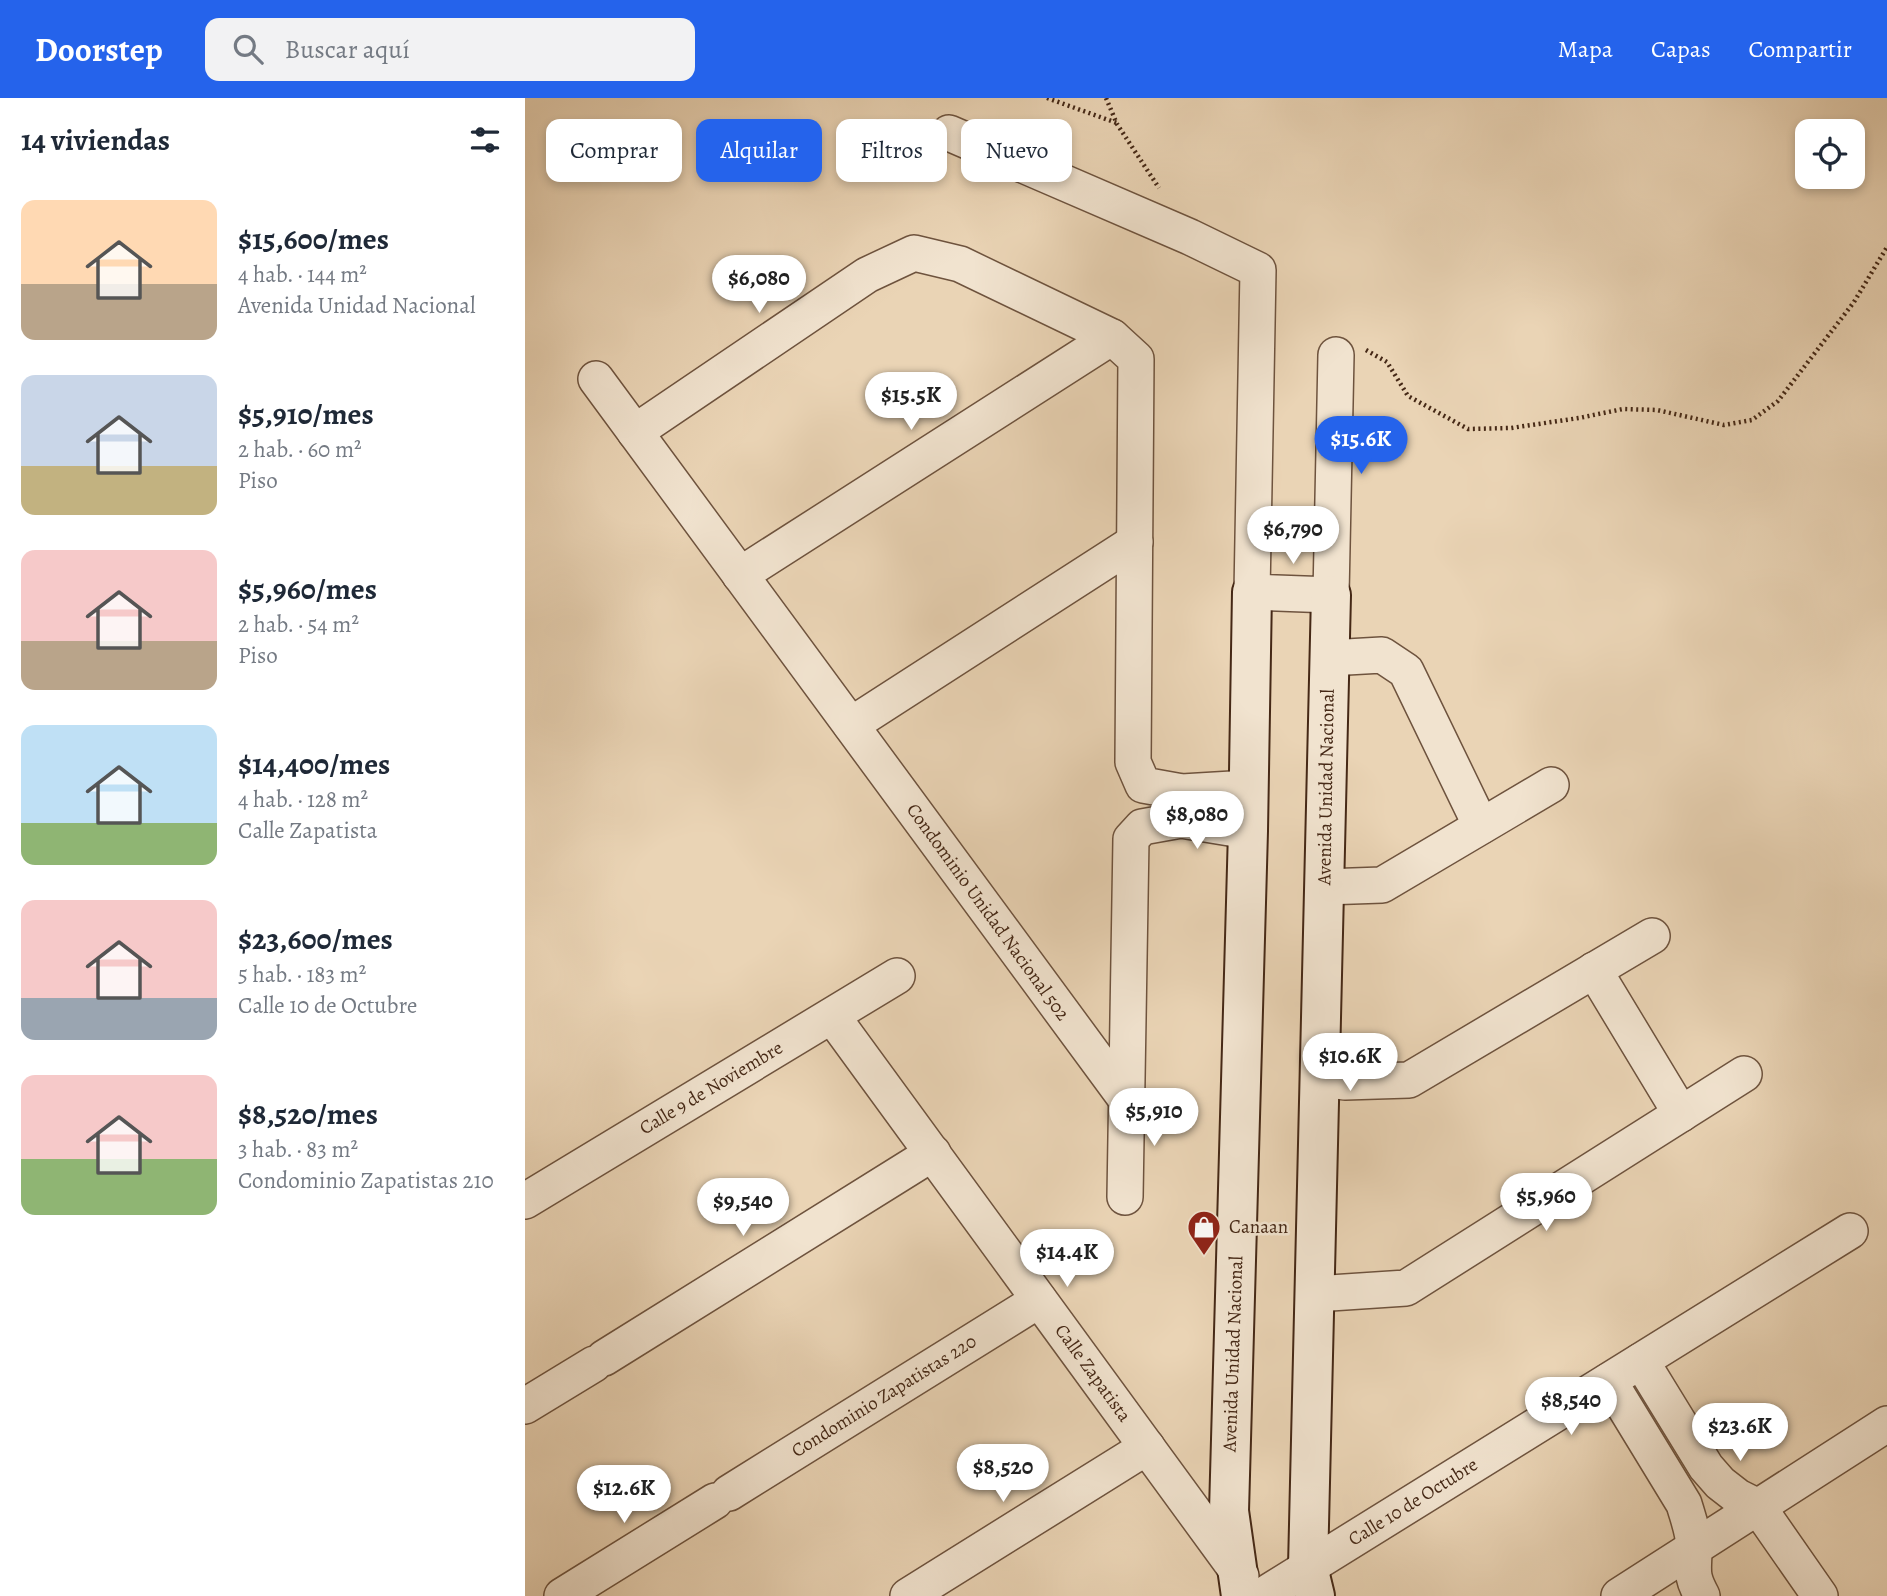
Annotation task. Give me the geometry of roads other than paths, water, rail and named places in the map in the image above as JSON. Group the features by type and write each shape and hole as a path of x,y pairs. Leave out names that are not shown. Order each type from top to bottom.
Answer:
{"street":[{"name":"Avenida Unidad Nacional","path":"949,133 1190,237 1258,270 1248,831 1229,1511 1249,1590"},
{"path":"635,432 867,275 914,253 960,264 1112,337 1136,359 1133,762 1143,785 1182,792 1249,788"},
{"path":"740,575 1112,337"},
{"name":"Avenida Unidad Nacional","path":"1312,1582 1315,1294 1336,355"},
{"name":"Condominio Unidad Nacional 502","path":"596,379 1126,1099"},
{"path":"851,725 1135,542"},
{"path":"1252,592 1331,595"},
{"path":"1329,658 1382,655 1406,671 1481,827"},
{"path":"1324,887 1382,885 1551,785"},
{"path":"1125,1197 1131,839 1142,827 1181,820 1248,831"},
{"path":"1320,1080 1409,1080 1652,936"},
{"path":"1594,970 1681,1114"},
{"name":"Calle 9 de Noviembre","path":"525,1201 897,976"},
{"name":"Calle Zapatista","path":"832,1016 1249,1590"},
{"path":"1315,1294 1406,1288 1744,1074"},
{"path":"525,1406 933,1153"},
{"name":"Calle 10 de Octubre","path":"1249,1590 1312,1582 1609,1381 1850,1231"},
{"name":"Condominio Zapatistas 220","path":"562,1596 1039,1300"},
{"path":"1641,1361 1706,1467 1738,1497 1758,1507 1820,1596"},
{"path":"1609,1381 1684,1504 1694,1547 1694,1581 1702,1596"},
{"path":"1619,1596 1887,1424"},
{"path":"908,1596 1147,1447"}],"place":[{"name":"Canaan","path":"1204,1257"}]}
